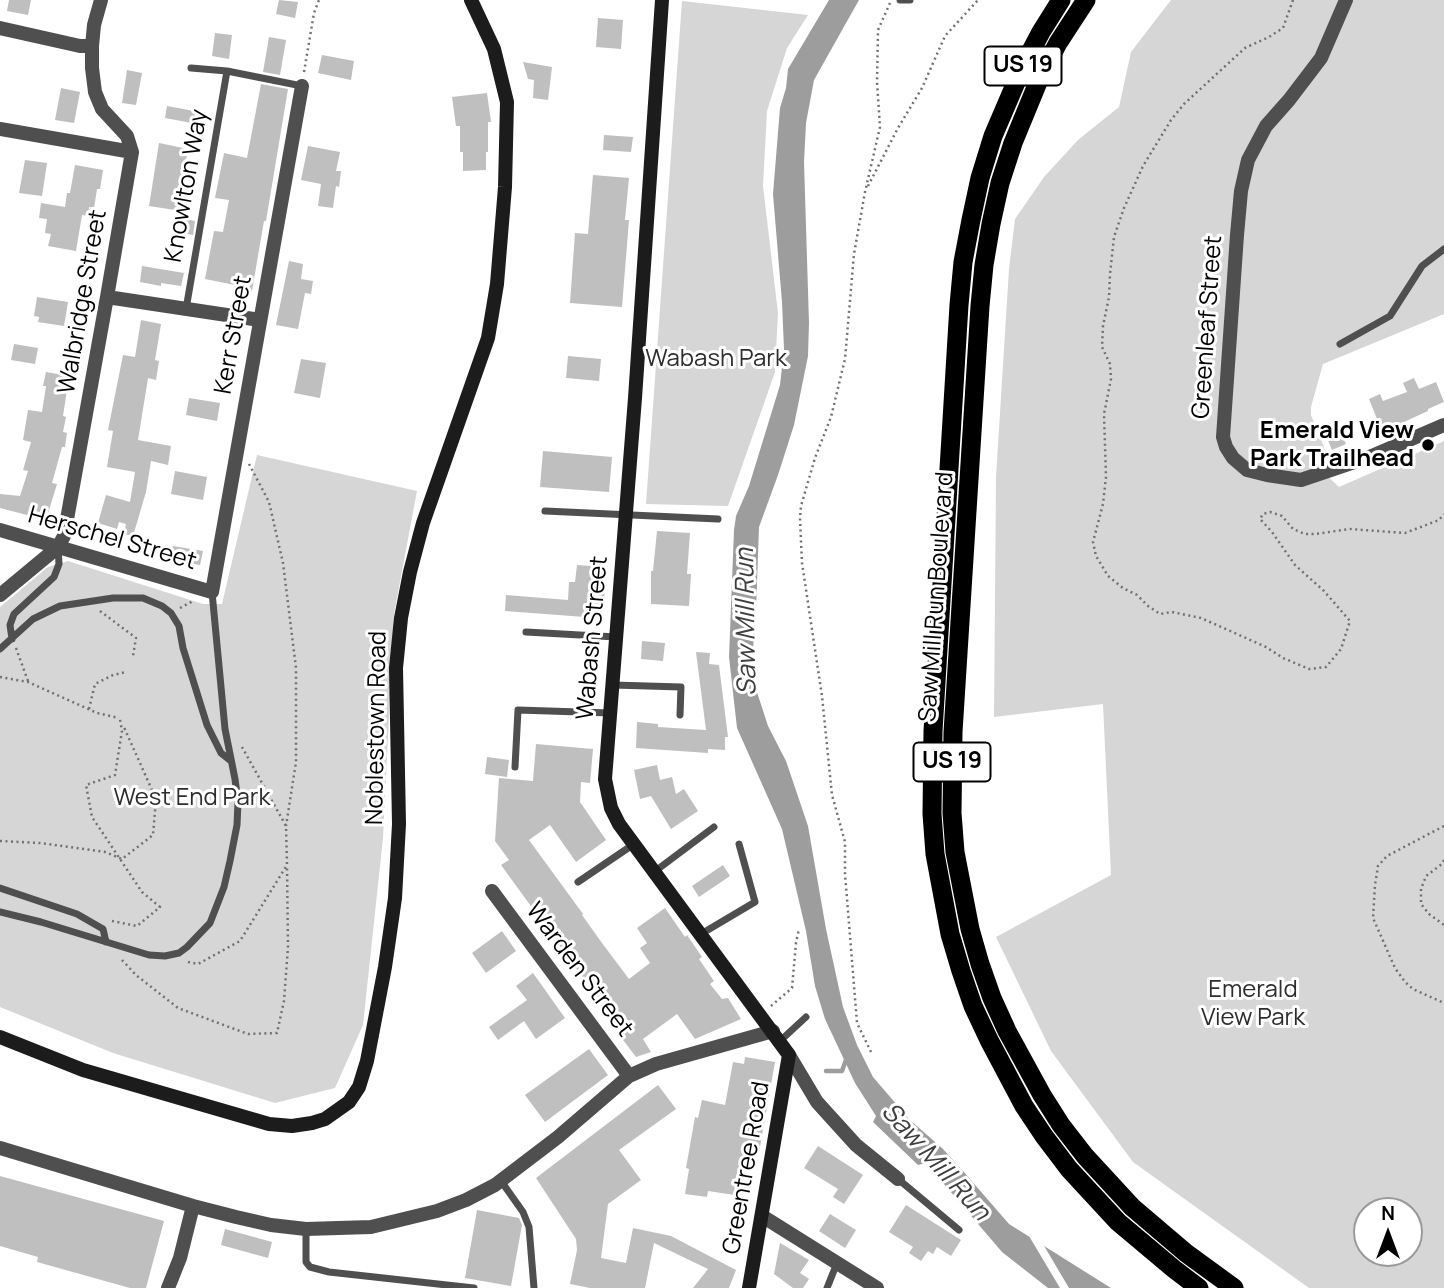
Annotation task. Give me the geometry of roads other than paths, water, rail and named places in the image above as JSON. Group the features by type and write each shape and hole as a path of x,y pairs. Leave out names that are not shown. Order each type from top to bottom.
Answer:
{"highway":[{"name":"Saw Mill Run Boulevard","path":"1061,0 1023,66 993,136 980,178 964,262 959,305 933,731 932,814 935,854 947,921 961,971 989,1040 1024,1106 1069,1169 1101,1205 1199,1288"},
{"name":"Saw Mill Run Boulevard","path":"1086,0 1058,43 1021,120 1000,183 984,265 953,732 952,800 955,852 970,929 992,998 1007,1031 1061,1125 1085,1156 1132,1207 1186,1253 1234,1288"}],"main road":[{"name":"Noblestown Road","path":"0,1037 83,1070 269,1124 292,1126 312,1124 325,1119 349,1102 359,1087 367,1061 385,967 395,898 399,824 396,668 401,618 423,523 488,338 497,284 505,187 507,102 494,49 471,0"},
{"name":"Wabash Street","path":"662,0 627,514 606,767 608,797 619,824 789,1055"},
{"name":"Greentree Road","path":"752,1287 789,1055"}],"street":[{"path":"0,129 132,152 127,136 102,109 95,92 92,46 101,0"},
{"name":"Greenleaf Street","path":"1346,0 1321,58 1266,126 1248,160 1241,191 1237,235 1223,437 1233,458 1247,470 1301,480 1372,456 1444,425"},
{"path":"0,28 80,46 92,46"},
{"name":"Kerr Street","path":"212,592 302,86"},
{"name":"Walbridge Street","path":"58,547 64,536 132,152"},
{"path":"107,297 260,320"},
{"name":"Herschel Street","path":"0,530 212,592"},
{"path":"0,594 58,547"},
{"name":"Warden Street","path":"492,891 629,1076"},
{"path":"0,1148 193,1206 271,1225 306,1229 371,1227 408,1219 466,1200 495,1185 558,1137 629,1076 656,1064 777,1036"},
{"name":"Wabash Street","path":"789,1055 817,1102 856,1145 898,1179"},
{"path":"168,1288 180,1258 193,1206"},
{"path":"762,1216 877,1288"}],"lane":[{"path":"900,0 910,0"},
{"path":"191,68 227,71 302,86"},
{"name":"Knowlton Way","path":"186,309 227,71"},
{"path":"1340,344 1390,316 1422,266 1444,249"},
{"path":"545,511 718,519"},
{"path":"12,639 10,625 14,614 54,577 59,564 58,547"},
{"path":"0,912 149,956 179,953 210,923 224,887 237,825 238,802 224,717 212,592"},
{"path":"0,649 33,619 60,606 91,600 143,598 162,606 171,613 179,626 183,649 207,725 221,753 232,762"},
{"path":"526,632 616,637"},
{"path":"612,685 681,687 680,715"},
{"path":"515,768 518,710 610,713"},
{"path":"654,872 715,827"},
{"path":"578,882 634,844"},
{"path":"701,934 755,902 739,844"},
{"path":"0,888 77,914 103,929 106,942"},
{"path":"777,1036 806,1017"},
{"path":"898,1179 959,1230"},
{"path":"501,1181 523,1212 529,1227 534,1288"},
{"path":"306,1229 306,1262 310,1267 329,1272 474,1288"},
{"path":"827,1288 837,1263"}],"water":[{"name":"Saw Mill Run","path":"829,0 859,0 814,80 806,123 804,162 808,356 794,425 759,527 752,662 755,686 768,726 786,761 808,826 843,1007 857,1045 873,1077 910,1120 943,1149 1009,1224 1111,1288 1048,1288 1002,1252 926,1163 918,1165 873,1122 876,1116 855,1083 825,1019 815,986 806,931 782,829 737,728 729,657 734,530 736,516 749,486 780,385 784,349 773,194 780,108 788,69"}],"waterway":[{"path":"826,1071 842,1071 847,1057"}],"place":[{"name":"Emerald View Park Trailhead","path":"1428,445"}],"park label":[{"name":"Wabash Park","path":"716,359"},
{"name":"West End Park","path":"192,798"},
{"name":"Emerald View Park","path":"1253,1004"}]}
